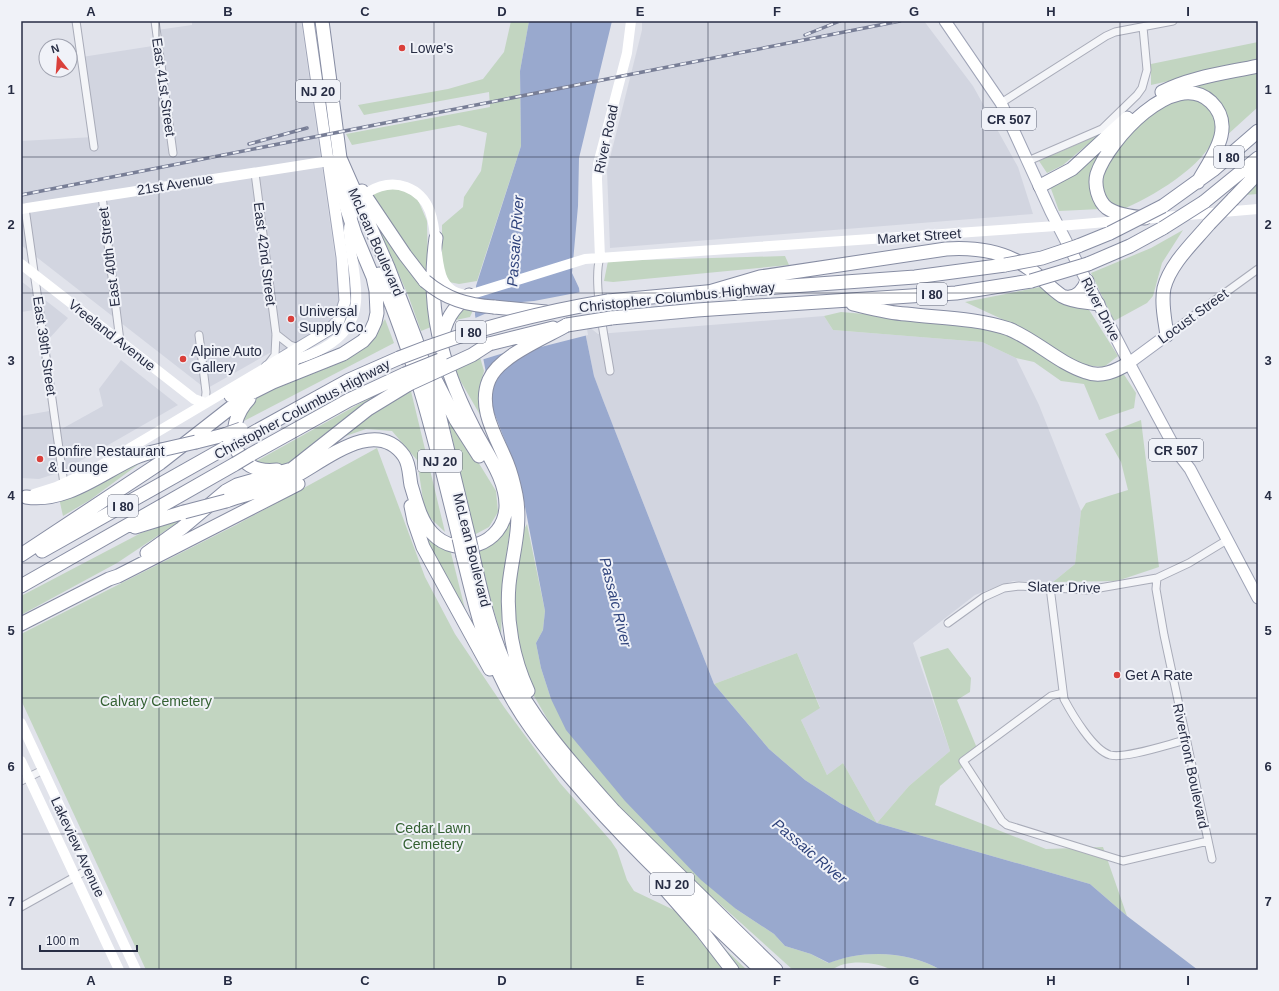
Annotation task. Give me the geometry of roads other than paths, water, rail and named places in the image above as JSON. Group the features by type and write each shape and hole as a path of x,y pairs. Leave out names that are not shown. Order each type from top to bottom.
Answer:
{"highway":[{"name":"McLean Boulevard","path":"322,21 339,141 340,158 388,267 416,340 437,406 468,556 477,616 492,656 514,701 540,739 586,796 658,871 762,970"},
{"path":"1040,186 1072,168 1144,103 1158,93 1174,85 1258,66"},
{"path":"1145,218 1129,216 1107,208 1097,192 1098,174 1108,154 1128,129 1159,102 1177,94 1194,93 1204,97 1214,104 1222,120 1223,131 1220,143 1198,182"},
{"name":"Christopher Columbus Highway","path":"21,563 226,448 241,434 399,358 466,333 546,312 608,301 710,292 799,279 915,277 1005,266 1042,258 1110,233 1163,206 1198,182 1258,130"},
{"path":"339,141 346,162 367,199 425,281 450,298 463,303 478,306 546,312"},
{"name":"Christopher Columbus Highway","path":"21,586 335,407 472,355 489,344 566,325 611,318 800,302 956,293 1031,280 1088,264 1130,246 1163,228 1204,202 1258,158"},
{"name":"McLean Boulevard","path":"329,161 346,206 358,226 383,284 408,348 464,538"},
{"path":"1166,336 1164,289 1168,278 1185,252 1209,224 1258,173"},
{"path":"21,555 176,451 233,406 262,388 353,349 370,332 375,322 377,304 373,277 355,234 346,206"},
{"path":"114,533 226,501 286,481 340,450 364,440 379,440 396,448 407,461 411,484 420,515 430,530 442,541 459,547 477,545 488,541 495,534 504,515 506,507 504,492 501,479 462,407 441,352 435,321 433,295 433,262 436,238"},
{"path":"799,279 946,249 981,249 1005,256 1030,268 1062,296 1069,299 1098,304"},
{"path":"1062,296 1069,297 1077,295 1083,290 1087,281"},
{"path":"441,352 444,328 448,318 460,303 469,295"},
{"path":"833,300 904,314 992,324 1026,338 1078,370 1090,374 1101,374 1113,371 1129,363"},
{"path":"566,325 508,357 495,369 489,380 485,404 489,420 508,465 516,496 518,522 508,598 512,641 519,670 526,688 535,706 567,756"},
{"path":"416,340 453,414 504,492"},
{"path":"150,468 228,399 251,383 293,361"},
{"path":"21,624 109,579 173,536 226,491 249,481 284,472 298,464 407,379"},
{"path":"262,388 251,397 238,412 233,431 236,447 244,460 251,466 266,470 277,470 298,464"},
{"path":"458,395 510,475"},
{"path":"24,497 41,498 64,494 77,489 136,457 224,435 241,434"},
{"path":"109,579 118,576 290,488 364,440"},
{"path":"411,484 409,494 412,513 423,547 503,693 518,714 540,739"},
{"name":"McLean Boulevard","path":"468,556 504,661 528,706 567,756 618,816 776,970"},
{"path":"586,796 702,932 732,970"},
{"path":"715,910 784,970"}],"main road":[{"name":"McLean Boulevard","path":"308,21 329,161"},
{"name":"River Road","path":"600,258 597,179 598,164 627,53 631,21"},
{"name":"River Drive","path":"945,21 1001,103 1058,226 1098,304 1177,452 1190,468 1258,598"},
{"name":"21st Avenue","path":"23,209 329,161"},
{"path":"24,497 64,484 93,470 330,329 338,320 345,302 342,257 331,186 329,161"},
{"path":"267,367 293,361 334,341 343,333 352,319 356,301 356,288 349,232 350,219 354,208 368,192 378,186 391,184 412,189 422,196 428,205 435,225 438,266 445,284 450,290 458,294 469,295"},
{"name":"Market Street","path":"469,295 579,260 1058,226 1258,209"},
{"name":"Vreeland Avenue","path":"21,264 194,399 205,402"},
{"name":"Locust Street","path":"1129,363 1166,336"},
{"name":"Lakeview Avenue","path":"21,723 89,869 133,969"},
{"name":"Lakeview Avenue","path":"21,761 25,779 75,876 119,970"}],"street":[{"path":"76,21 94,147"},
{"name":"East 41st Street","path":"155,21 173,153"},
{"path":"1001,103 1106,36 1173,21"},
{"path":"1028,161 1102,129 1137,95 1142,88 1146,70 1143,27"},
{"name":"East 42nd Street","path":"254,173 276,334 275,356 267,367"},
{"name":"East 40th Street","path":"102,196 120,341"},
{"name":"East 39th Street","path":"23,209 35,275 64,484"},
{"path":"600,258 598,266 598,285 610,371"},
{"name":"Locust Street","path":"1166,336 1258,269"},
{"path":"276,334 290,345 299,348"},
{"path":"199,335 206,392 205,402"},
{"name":"Slater Drive","path":"948,623 984,597 998,590 1019,586 1088,590 1158,578 1189,563 1227,540"},
{"name":"Riverfront Boulevard","path":"1158,578 1156,589 1186,740 1212,858"},
{"path":"1050,587 1064,699 1070,711 1098,748 1106,753 1123,755 1186,740"},
{"path":"1063,693 1051,696 963,761 1002,821 1007,825 1123,861 1208,841"},
{"path":"25,779 43,770"},
{"path":"21,907 89,869"}],"water":[{"name":"Passaic River","path":"529,21 612,21 579,158 578,206 572,273 579,288 583,322 594,376 714,684 769,749 805,780 840,803 877,823 1090,884 1127,916 1198,970 941,970 915,959 886,954 856,956 829,963 811,954 785,946 774,934 736,909 701,880 625,801 566,730 551,699 541,668 536,643 543,630 545,611 522,491 516,469 493,410 475,315 476,286 521,146 520,71"}],"railway":[{"path":"805,35 840,21"},
{"path":"21,195 900,21"},
{"path":"249,144 307,128"}],"place":[{"name":"Lowe's","path":"402,48"},
{"name":"Universal Supply Co.","path":"291,319"},
{"name":"Alpine Auto Gallery","path":"183,359"},
{"name":"Bonfire Restaurant & Lounge","path":"40,459"},
{"name":"Get A Rate","path":"1117,675"}],"park label":[{"name":"Calvary Cemetery","path":"156,701"},
{"name":"Cedar Lawn Cemetery","path":"433,836"}]}
